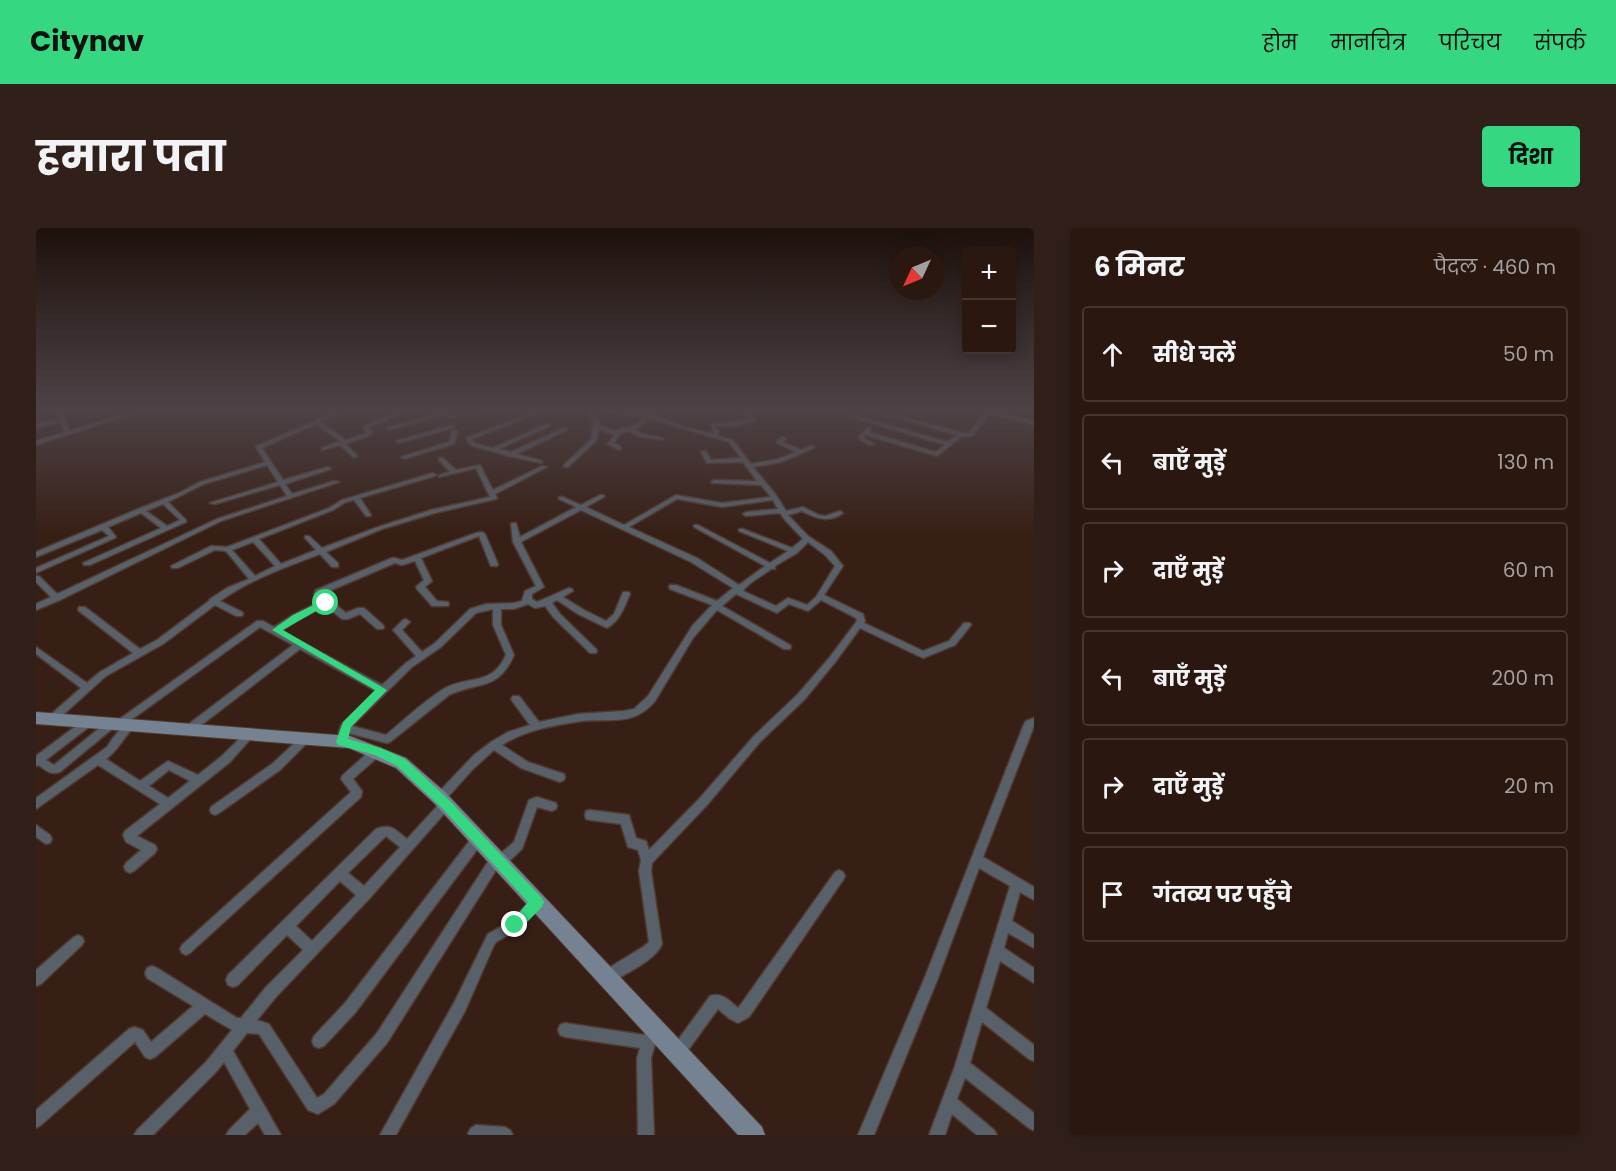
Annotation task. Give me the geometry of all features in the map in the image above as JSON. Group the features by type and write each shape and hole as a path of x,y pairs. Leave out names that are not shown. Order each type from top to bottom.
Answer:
{"street":[{"path":"260,450 290,496"},
{"path":"350,450 355,456"},
{"path":"404,457 427,450"},
{"path":"493,493 542,465 498,450"},
{"path":"510,455 520,450"},
{"path":"566,466 583,450"},
{"path":"561,498 583,506 623,528 694,560 738,590 777,610 786,601 808,608 820,597 819,595 839,566 828,553 807,538 783,513 775,498 738,450"},
{"path":"797,450 801,452"},
{"path":"704,452 709,462 747,463 779,461 805,450"},
{"path":"923,450 935,454 940,450"},
{"path":"441,459 454,472"},
{"path":"36,555 196,485 268,463"},
{"path":"51,717 103,674 165,638 230,590 322,550 415,516 493,499 493,493 478,466 437,475 356,498 228,549 214,548 175,566"},
{"path":"213,503 328,468"},
{"path":"36,607 219,520 336,482"},
{"path":"714,482 763,483"},
{"path":"517,541 602,495"},
{"path":"623,528 676,497 723,506 775,498"},
{"path":"356,498 368,515"},
{"path":"87,563 184,520 163,501"},
{"path":"746,513 783,513 803,509 817,518 827,519 840,513"},
{"path":"140,510 167,529"},
{"path":"514,524 517,541 541,586 528,593 527,600"},
{"path":"36,571 113,537 104,526"},
{"path":"696,526 772,567"},
{"path":"741,530 794,551"},
{"path":"380,627 361,610 345,617 318,593 395,559 401,563 481,533 494,564"},
{"path":"307,537 335,565"},
{"path":"254,538 280,567"},
{"path":"142,1135 189,1091 225,1051 262,1003 408,848 444,797 495,745 537,727 577,718 637,712 652,698 679,650 697,625 738,590 794,551 807,538"},
{"path":"228,549 253,579"},
{"path":"78,553 100,578"},
{"path":"417,557 428,581 420,587 435,604 446,604"},
{"path":"36,578 57,598"},
{"path":"674,587 718,606 787,647"},
{"path":"527,600 535,605 569,591"},
{"path":"558,597 607,625 616,615 626,594"},
{"path":"646,860 703,802 757,739 801,697 833,659 858,624 860,616 820,597"},
{"path":"343,735 382,690 421,656 438,645 473,611 486,607 514,606 527,600"},
{"path":"213,601 239,614"},
{"path":"276,630 327,602"},
{"path":"547,602 557,616 593,651"},
{"path":"51,717 87,723 193,726 249,735 305,739 343,735 387,739 446,692 497,676 510,655 497,625 496,608"},
{"path":"82,609 140,653"},
{"path":"406,622 397,630 421,656"},
{"path":"87,723 37,761 51,770 58,768 260,623 382,690"},
{"path":"858,624 923,655 952,643 968,625"},
{"path":"193,726 300,644"},
{"path":"36,650 88,688"},
{"path":"516,699 537,727"},
{"path":"866,1135 977,860 1029,724 1034,722"},
{"path":"36,804 111,750 121,724"},
{"path":"130,867 151,849 131,839 129,835 234,751 249,735"},
{"path":"343,735 401,763 444,797 478,839 503,858 537,902 613,973 650,1035 644,1058 646,1135"},
{"path":"215,810 276,767 305,739"},
{"path":"495,745 525,765 560,777"},
{"path":"186,949 357,794 346,779 377,751"},
{"path":"98,760 169,804"},
{"path":"141,786 168,765 199,780"},
{"path":"152,973 204,1006 245,1025 264,1029 313,1105 318,1107 382,1038 503,858 518,845 533,803 552,806"},
{"path":"591,815 626,819 632,843 642,845 646,860 645,871 656,944 648,952 613,973"},
{"path":"36,830 46,839"},
{"path":"233,980 383,831 389,832 408,848"},
{"path":"319,1041 350,1008 478,839"},
{"path":"977,860 1034,894"},
{"path":"340,874 365,895"},
{"path":"682,1045 715,1001 720,1002 734,1015 738,1016 744,1012 839,876"},
{"path":"937,1135 950,1103 1017,883"},
{"path":"388,1135 460,1006 492,938 515,925 537,902"},
{"path":"1005,924 1034,942"},
{"path":"287,926 312,950"},
{"path":"36,979 78,941"},
{"path":"997,951 1034,976"},
{"path":"36,1120 134,1034 138,1035 150,1052 204,1006"},
{"path":"978,1011 1034,1054"},
{"path":"565,1030 650,1035 682,1045 736,1127 754,1135"},
{"path":"225,1051 273,1135"},
{"path":"962,1065 1034,1123"},
{"path":"950,1103 989,1135"},
{"path":"234,1135 259,1111"},
{"path":"476,1133 505,1135"}],"route":[{"path":"326,603 296,617 276,630 382,690 346,725 341,742 350,742 377,751 401,763 446,804 537,902 515,925"}]}
